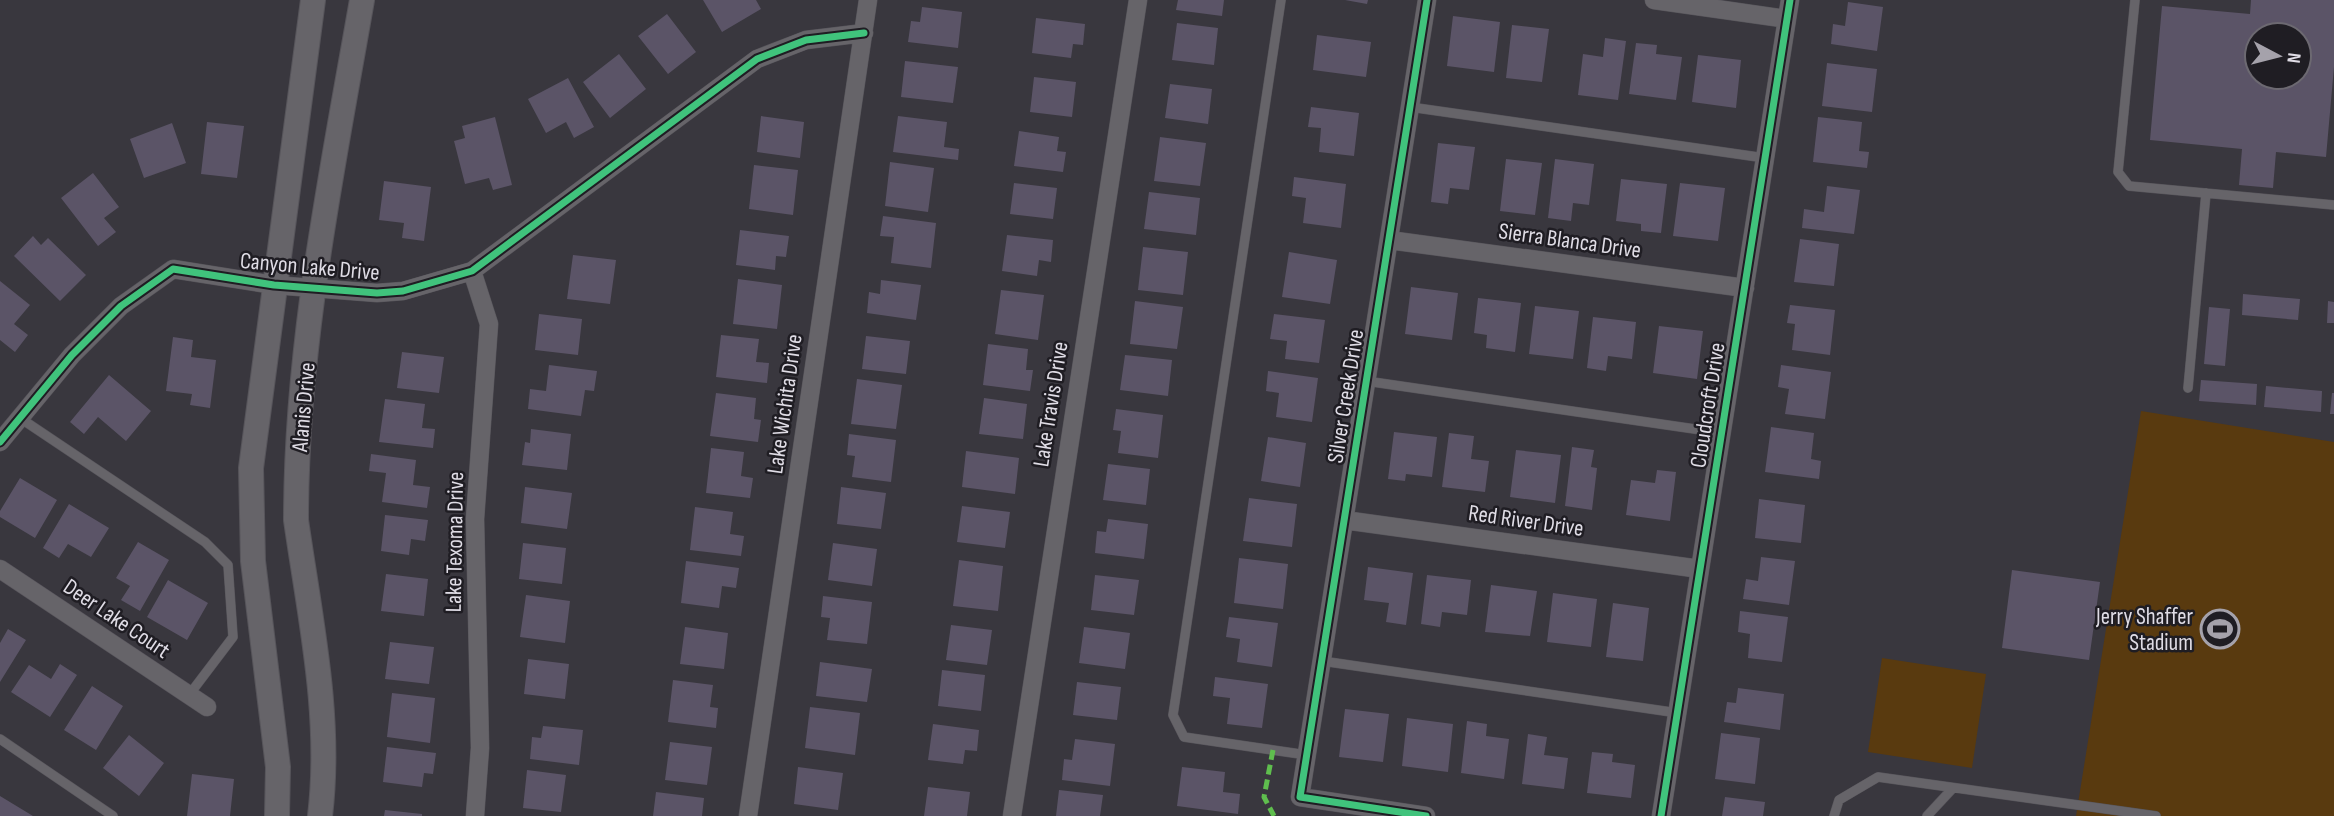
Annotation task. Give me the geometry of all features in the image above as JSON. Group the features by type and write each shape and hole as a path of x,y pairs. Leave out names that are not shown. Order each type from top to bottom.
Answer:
{"main road":[{"name":"Alanis Drive","path":"276,816 278,767 253,561 251,468 313,0"},
{"name":"Alanis Drive","path":"320,816 325,775 324,727 296,520 312,287 362,0"}],"street":[{"name":"Lake Wichita Drive","path":"748,816 868,0"},
{"name":"Lake Travis Drive","path":"1012,816 1138,0"},
{"name":"Silver Creek Drive","path":"1426,816 1300,797 1427,0"},
{"path":"1654,0 1787,19"},
{"name":"Cloudcroft Drive","path":"1661,816 1790,0"},
{"name":"Canyon Lake Drive","path":"0,442 72,355 121,306 173,269 274,285 377,293 403,291 472,271 757,59 806,40 864,33"},
{"name":"Sierra Blanca Drive","path":"1389,240 1745,288"},
{"name":"Lake Texoma Drive","path":"472,271 489,324 475,519 480,748 475,816"},
{"name":"Red River Drive","path":"1345,520 1700,569"},
{"name":"Deer Lake Court","path":"0,569 207,707"}],"lane":[{"path":"1280,0 1173,715 1184,737 1307,755"},
{"path":"2135,0 2118,172 2129,186 2334,205"},
{"path":"1410,107 1765,158"},
{"path":"2188,387 2206,193"},
{"path":"1366,381 1722,433"},
{"path":"20,418 205,542 228,565 233,637 189,695"},
{"path":"1322,662 1678,713"},
{"path":"0,739 113,816"},
{"path":"1834,816 1839,800 1878,777 2156,816"},
{"path":"1927,816 1953,788"}],"shaded area":[{"name":"Jerry Shaffer Stadium","path":"2141,411 2334,442 2334,816 2076,816"},
{"path":"1882,658 1986,674 1972,768 1868,752"}],"building":[{"path":"703,0 756,0 761,9 722,32"},
{"path":"1178,0 1224,0 1222,16 1176,10"},
{"path":"1345,0 1368,0 1367,4"},
{"path":"2251,0 2334,0 2334,67 2326,157 2276,152 2273,188 2239,185 2242,149 2150,140 2162,6 2250,14"},
{"path":"1848,2 1883,7 1877,51 1831,44 1833,24 1845,26"},
{"path":"922,7 962,12 958,48 908,42 911,21 920,22"},
{"path":"667,14 696,52 668,74 638,36"},
{"path":"1453,16 1500,22 1494,72 1447,66"},
{"path":"1036,18 1085,24 1083,45 1073,44 1071,58 1032,53"},
{"path":"1177,23 1218,28 1214,65 1172,60"},
{"path":"1512,25 1549,29 1542,82 1506,78"},
{"path":"1317,35 1371,42 1366,77 1313,70"},
{"path":"1605,38 1626,41 1618,100 1578,95 1583,54 1603,57"},
{"path":"1636,43 1657,45 1656,54 1682,57 1676,100 1629,94"},
{"path":"619,54 646,89 610,118 583,82"},
{"path":"1698,55 1741,60 1736,108 1692,102"},
{"path":"905,61 958,67 953,103 901,97"},
{"path":"1827,63 1877,69 1872,112 1822,106"},
{"path":"1034,77 1076,82 1072,117 1030,112"},
{"path":"568,78 594,127 574,138 566,122 546,133 528,99"},
{"path":"1170,84 1212,89 1208,124 1165,118"},
{"path":"1311,107 1359,113 1354,156 1319,152 1321,128 1308,127"},
{"path":"761,116 804,122 800,158 757,152"},
{"path":"898,116 947,122 944,147 959,149 958,160 893,152"},
{"path":"495,117 512,185 493,190 489,178 465,184 454,141 465,138 462,126"},
{"path":"1818,117 1862,122 1859,151 1869,152 1867,168 1813,162"},
{"path":"207,122 244,126 237,178 201,174"},
{"path":"172,123 186,163 144,178 130,139"},
{"path":"1019,131 1059,137 1057,151 1066,152 1063,172 1014,166"},
{"path":"1160,137 1206,143 1200,186 1154,181"},
{"path":"1438,143 1475,147 1469,190 1450,188 1448,204 1431,202"},
{"path":"1506,159 1542,163 1535,215 1500,211"},
{"path":"1555,159 1594,164 1589,205 1573,203 1571,221 1548,218"},
{"path":"890,162 934,168 928,212 885,206"},
{"path":"754,165 798,170 793,215 749,209"},
{"path":"93,173 119,207 104,218 116,232 98,246 61,198"},
{"path":"1294,177 1346,184 1341,228 1303,223 1306,198 1292,196"},
{"path":"1621,179 1667,184 1661,233 1641,231 1641,224 1616,221"},
{"path":"384,181 431,187 424,241 402,238 404,223 379,220"},
{"path":"1014,183 1057,188 1053,219 1010,214"},
{"path":"1680,183 1725,188 1718,241 1673,236"},
{"path":"1827,186 1860,190 1854,234 1802,228 1804,209 1824,212"},
{"path":"1149,192 1200,198 1196,235 1144,229"},
{"path":"883,216 936,223 931,268 891,263 894,237 880,236"},
{"path":"740,230 789,236 786,257 776,256 775,270 736,265"},
{"path":"1007,235 1053,240 1051,262 1039,260 1037,276 1002,271"},
{"path":"33,236 41,245 48,238 86,275 60,301 14,256"},
{"path":"1800,239 1839,244 1834,286 1794,282"},
{"path":"1143,247 1188,252 1183,295 1138,290"},
{"path":"1289,252 1337,260 1330,304 1282,297"},
{"path":"573,255 616,260 610,304 567,299"},
{"path":"738,279 782,285 777,329 733,324"},
{"path":"881,280 921,285 916,320 867,313 869,292 880,294"},
{"path":"0,281 30,305 14,324 28,335 15,352 0,340"},
{"path":"1411,287 1458,293 1452,340 1405,334"},
{"path":"1001,290 1044,295 1038,340 995,334"},
{"path":"2243,294 2300,299 2298,320 2242,315"},
{"path":"1478,298 1521,303 1515,352 1486,348 1487,335 1474,333"},
{"path":"1135,301 1183,307 1177,349 1130,344"},
{"path":"2328,301 2334,302 2334,323 2327,323"},
{"path":"1790,305 1835,310 1830,355 1792,350 1795,324 1787,323"},
{"path":"1535,306 1579,311 1573,359 1529,354"},
{"path":"2209,307 2230,309 2225,366 2204,364"},
{"path":"539,314 582,319 578,355 535,350"},
{"path":"1274,314 1325,320 1319,363 1285,359 1287,341 1270,339"},
{"path":"1593,317 1636,322 1632,359 1608,356 1606,371 1587,368"},
{"path":"1659,326 1703,331 1697,379 1653,373"},
{"path":"721,335 759,339 756,362 769,363 767,383 716,377"},
{"path":"866,336 910,341 906,374 862,369"},
{"path":"173,337 193,340 191,357 216,360 210,408 190,405 192,394 166,391"},
{"path":"988,344 1028,349 1026,370 1033,370 1030,391 983,385"},
{"path":"402,352 444,357 439,393 397,388"},
{"path":"1125,355 1172,360 1168,396 1120,390"},
{"path":"549,365 597,371 594,391 585,390 581,416 528,409 530,389 546,391"},
{"path":"1781,365 1831,372 1825,419 1785,414 1789,389 1778,387"},
{"path":"1268,371 1318,378 1312,422 1276,417 1279,393 1266,391"},
{"path":"109,375 151,411 126,441 98,417 84,434 70,422"},
{"path":"857,379 902,385 896,429 851,424"},
{"path":"2201,380 2257,384 2256,405 2199,401"},
{"path":"2266,386 2322,391 2321,412 2264,407"},
{"path":"716,393 756,398 754,419 761,420 758,442 710,436"},
{"path":"2332,393 2334,414 2330,414"},
{"path":"984,398 1027,404 1023,439 979,434"},
{"path":"385,399 425,404 422,428 435,429 433,448 379,442"},
{"path":"1116,409 1163,415 1158,458 1118,453 1121,431 1113,430"},
{"path":"1771,427 1814,433 1811,459 1821,461 1819,479 1765,472"},
{"path":"531,429 571,434 567,470 522,465 525,442 530,443"},
{"path":"1394,432 1437,437 1432,477 1406,474 1405,481 1388,479"},
{"path":"1449,433 1474,436 1471,459 1489,461 1485,492 1442,487"},
{"path":"849,434 896,440 891,482 852,477 855,456 847,455"},
{"path":"1268,437 1306,443 1300,487 1261,481"},
{"path":"1572,447 1594,450 1591,467 1597,468 1592,510 1565,506"},
{"path":"711,448 744,452 741,476 753,478 750,498 706,493"},
{"path":"1516,450 1561,455 1555,503 1510,497"},
{"path":"966,451 1019,458 1015,494 962,487"},
{"path":"371,454 416,460 413,485 430,487 427,508 382,502 386,473 369,471"},
{"path":"1108,464 1150,469 1146,505 1103,500"},
{"path":"1657,470 1676,472 1670,521 1626,515 1631,480 1655,483"},
{"path":"20,478 57,500 35,538 0,517 0,511"},
{"path":"525,487 572,493 567,529 521,523"},
{"path":"841,487 886,493 881,529 837,524"},
{"path":"1249,498 1297,504 1292,547 1243,541"},
{"path":"1759,499 1805,505 1801,543 1755,538"},
{"path":"69,504 109,528 91,557 68,544 59,558 43,548"},
{"path":"962,506 1010,512 1005,548 957,542"},
{"path":"695,507 733,512 730,534 744,536 741,556 690,550"},
{"path":"385,515 428,520 425,541 411,539 409,555 381,551"},
{"path":"1108,519 1148,524 1144,559 1095,553 1097,531 1106,532"},
{"path":"138,542 169,560 140,611 121,600 130,586 116,578"},
{"path":"523,543 566,548 562,584 519,579"},
{"path":"833,543 877,549 872,586 828,580"},
{"path":"1761,557 1795,561 1789,605 1743,599 1746,579 1758,581"},
{"path":"1239,558 1288,564 1283,609 1234,603"},
{"path":"959,560 1003,566 998,611 953,606"},
{"path":"686,561 739,568 736,588 722,586 719,608 681,603"},
{"path":"1368,567 1413,573 1406,625 1386,622 1389,603 1364,600"},
{"path":"2012,570 2100,582 2089,660 2002,648"},
{"path":"386,574 428,579 424,616 381,611"},
{"path":"1095,575 1139,580 1134,615 1091,610"},
{"path":"1427,575 1471,580 1467,615 1442,612 1440,627 1421,624"},
{"path":"168,580 208,603 187,640 147,617"},
{"path":"1491,585 1537,591 1530,636 1485,632"},
{"path":"1553,593 1597,599 1591,647 1547,642"},
{"path":"526,595 570,601 565,643 520,637"},
{"path":"823,596 872,602 867,644 827,640 830,618 821,617"},
{"path":"1613,603 1649,608 1643,661 1606,657"},
{"path":"1740,611 1788,617 1782,662 1748,658 1750,634 1738,632"},
{"path":"1229,617 1278,623 1272,667 1237,662 1240,639 1226,637"},
{"path":"951,625 992,630 987,665 946,660"},
{"path":"685,627 728,633 724,669 680,664"},
{"path":"1084,627 1130,633 1125,669 1079,663"},
{"path":"8,629 26,640 0,682 0,643"},
{"path":"390,642 434,647 429,684 385,679"},
{"path":"528,659 569,664 565,699 524,694"},
{"path":"820,662 872,669 867,702 816,696"},
{"path":"60,664 77,675 50,717 11,692 29,665 51,679"},
{"path":"942,670 985,675 981,711 938,706"},
{"path":"1215,677 1268,684 1262,728 1227,724 1230,698 1213,696"},
{"path":"673,680 713,685 710,707 718,708 716,728 668,722"},
{"path":"1077,682 1121,687 1117,720 1073,715"},
{"path":"92,686 123,706 96,750 64,730"},
{"path":"1738,688 1784,694 1780,730 1724,722 1727,702 1736,703"},
{"path":"392,693 435,698 430,743 387,737"},
{"path":"810,707 860,713 855,755 805,748"},
{"path":"1345,709 1389,714 1383,762 1339,757"},
{"path":"1407,718 1453,724 1448,772 1402,766"},
{"path":"1467,721 1487,724 1486,736 1509,739 1504,779 1461,773"},
{"path":"933,724 979,730 977,751 965,750 963,764 928,760"},
{"path":"543,726 583,730 579,765 530,759 532,737 541,738"},
{"path":"1721,733 1760,738 1755,784 1715,779"},
{"path":"1528,734 1547,737 1544,755 1568,758 1564,789 1522,784"},
{"path":"129,735 164,763 139,796 103,768"},
{"path":"1075,739 1115,744 1110,786 1062,780 1064,759 1072,760"},
{"path":"670,742 712,747 707,785 665,780"},
{"path":"387,747 436,753 433,774 424,773 422,787 383,782"},
{"path":"1592,752 1613,754 1612,762 1635,765 1631,798 1587,793"},
{"path":"798,767 843,773 838,810 794,804"},
{"path":"1182,767 1225,772 1223,792 1240,794 1238,814 1177,806"},
{"path":"527,770 566,775 561,812 523,808"},
{"path":"192,774 234,779 230,816 187,816"},
{"path":"928,787 970,792 967,816 924,816"},
{"path":"1059,790 1103,795 1100,816 1056,816"},
{"path":"656,792 704,798 702,816 653,816"},
{"path":"0,796 33,816 0,816"},
{"path":"1725,797 1765,802 1763,816 1722,816"},
{"path":"385,810 422,814 422,816 384,816"}],"marked path":[{"path":"1273,750 1264,797 1274,816"}],"cycle path":[{"path":"1426,816 1300,797 1427,0"},
{"path":"1661,816 1790,0"},
{"path":"0,442 72,355 121,306 173,269 274,285 377,293 403,291 472,271 757,59 806,40 864,33"}],"place":[{"name":"Jerry Shaffer Stadium","path":"2220,629"}]}
